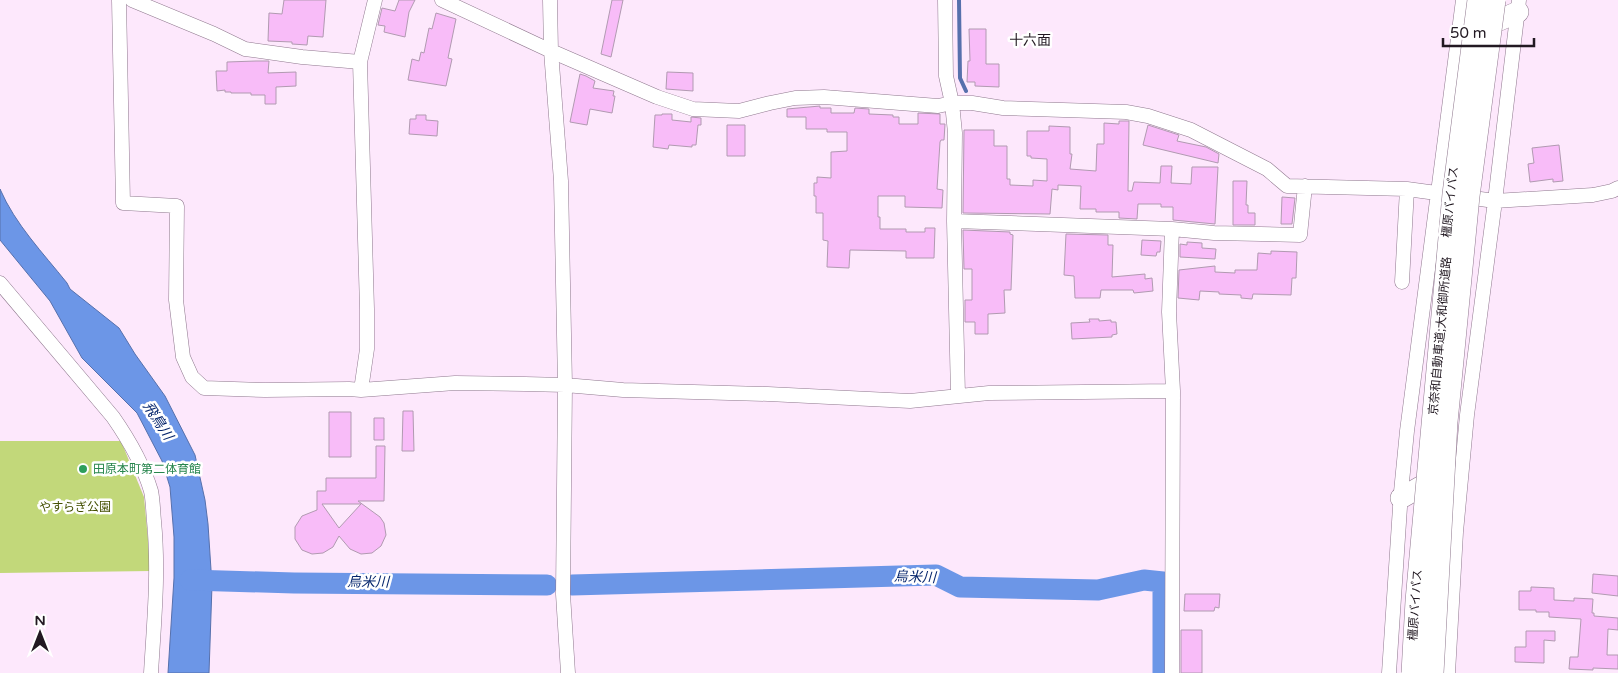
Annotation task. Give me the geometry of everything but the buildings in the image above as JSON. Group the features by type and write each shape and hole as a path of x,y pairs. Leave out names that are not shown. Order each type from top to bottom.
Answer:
{"highway":[{"name":"橿原バイパス","path":"1411,673 1426,421 1444,193 1477,0"},
{"name":"京奈和自動車道;大和御所道路","path":"1411,673 1418,571 1452,203 1477,0"},
{"name":"橿原バイパス","path":"1437,673 1452,422 1474,198 1496,22 1496,0"},
{"name":"京奈和自動車道;大和御所道路","path":"1433,673 1447,422 1469,196 1496,0"},
{"path":"1496,22 1519,6"},
{"path":"1401,498 1422,486"}],"street":[{"path":"119,0 124,203 177,206 176,300 184,357 192,377 204,388 361,390 455,383 565,385 623,390 768,394 910,402 958,395 989,393 1173,391"},
{"path":"132,0 245,49 302,57 360,62"},
{"path":"361,390 367,350 367,309 360,62 375,0"},
{"path":"442,0 656,97 693,109 739,111 795,98 824,97 938,106 952,103 972,103 1003,108 1126,112 1148,116 1191,130 1267,169 1287,186 1407,189 1496,201 1593,195 1618,188"},
{"path":"550,0 551,51 560,181 565,385 563,594 568,673"},
{"path":"945,0 946,76 952,103 955,134 954,221 958,395"},
{"path":"1389,673 1401,498 1411,404 1444,193 1463,0"},
{"path":"1448,673 1456,532 1467,415 1496,201 1519,6"},
{"path":"954,221 1300,235 1306,186"},
{"path":"1402,282 1407,189"},
{"path":"1172,229 1169,312 1173,391 1172,673"},
{"path":"0,284 113,417 129,440 141,464 151,492 156,538 157,579 151,673"}],"green space":[{"name":"やすらぎ公園","path":"0,441 121,441 144,497 151,571 0,573"}],"water":[{"name":"飛鳥川","path":"0,189 21,226 70,289 119,328 165,396 195,455 205,500 212,585 209,673 168,673 174,578 174,537 170,487 162,461 137,413 82,358 50,301 0,240"}],"waterway":[{"path":"959,0 960,78 966,91"},
{"name":"烏米川","path":"572,585 936,575 960,587 1098,590 1144,580 1163,582 1163,673"},
{"name":"烏米川","path":"190,580 294,583 547,585"}],"place":[{"name":"田原本町第二体育館","path":"83,469"}],"district":[{"name":"十六面","path":"1030,40"}]}
